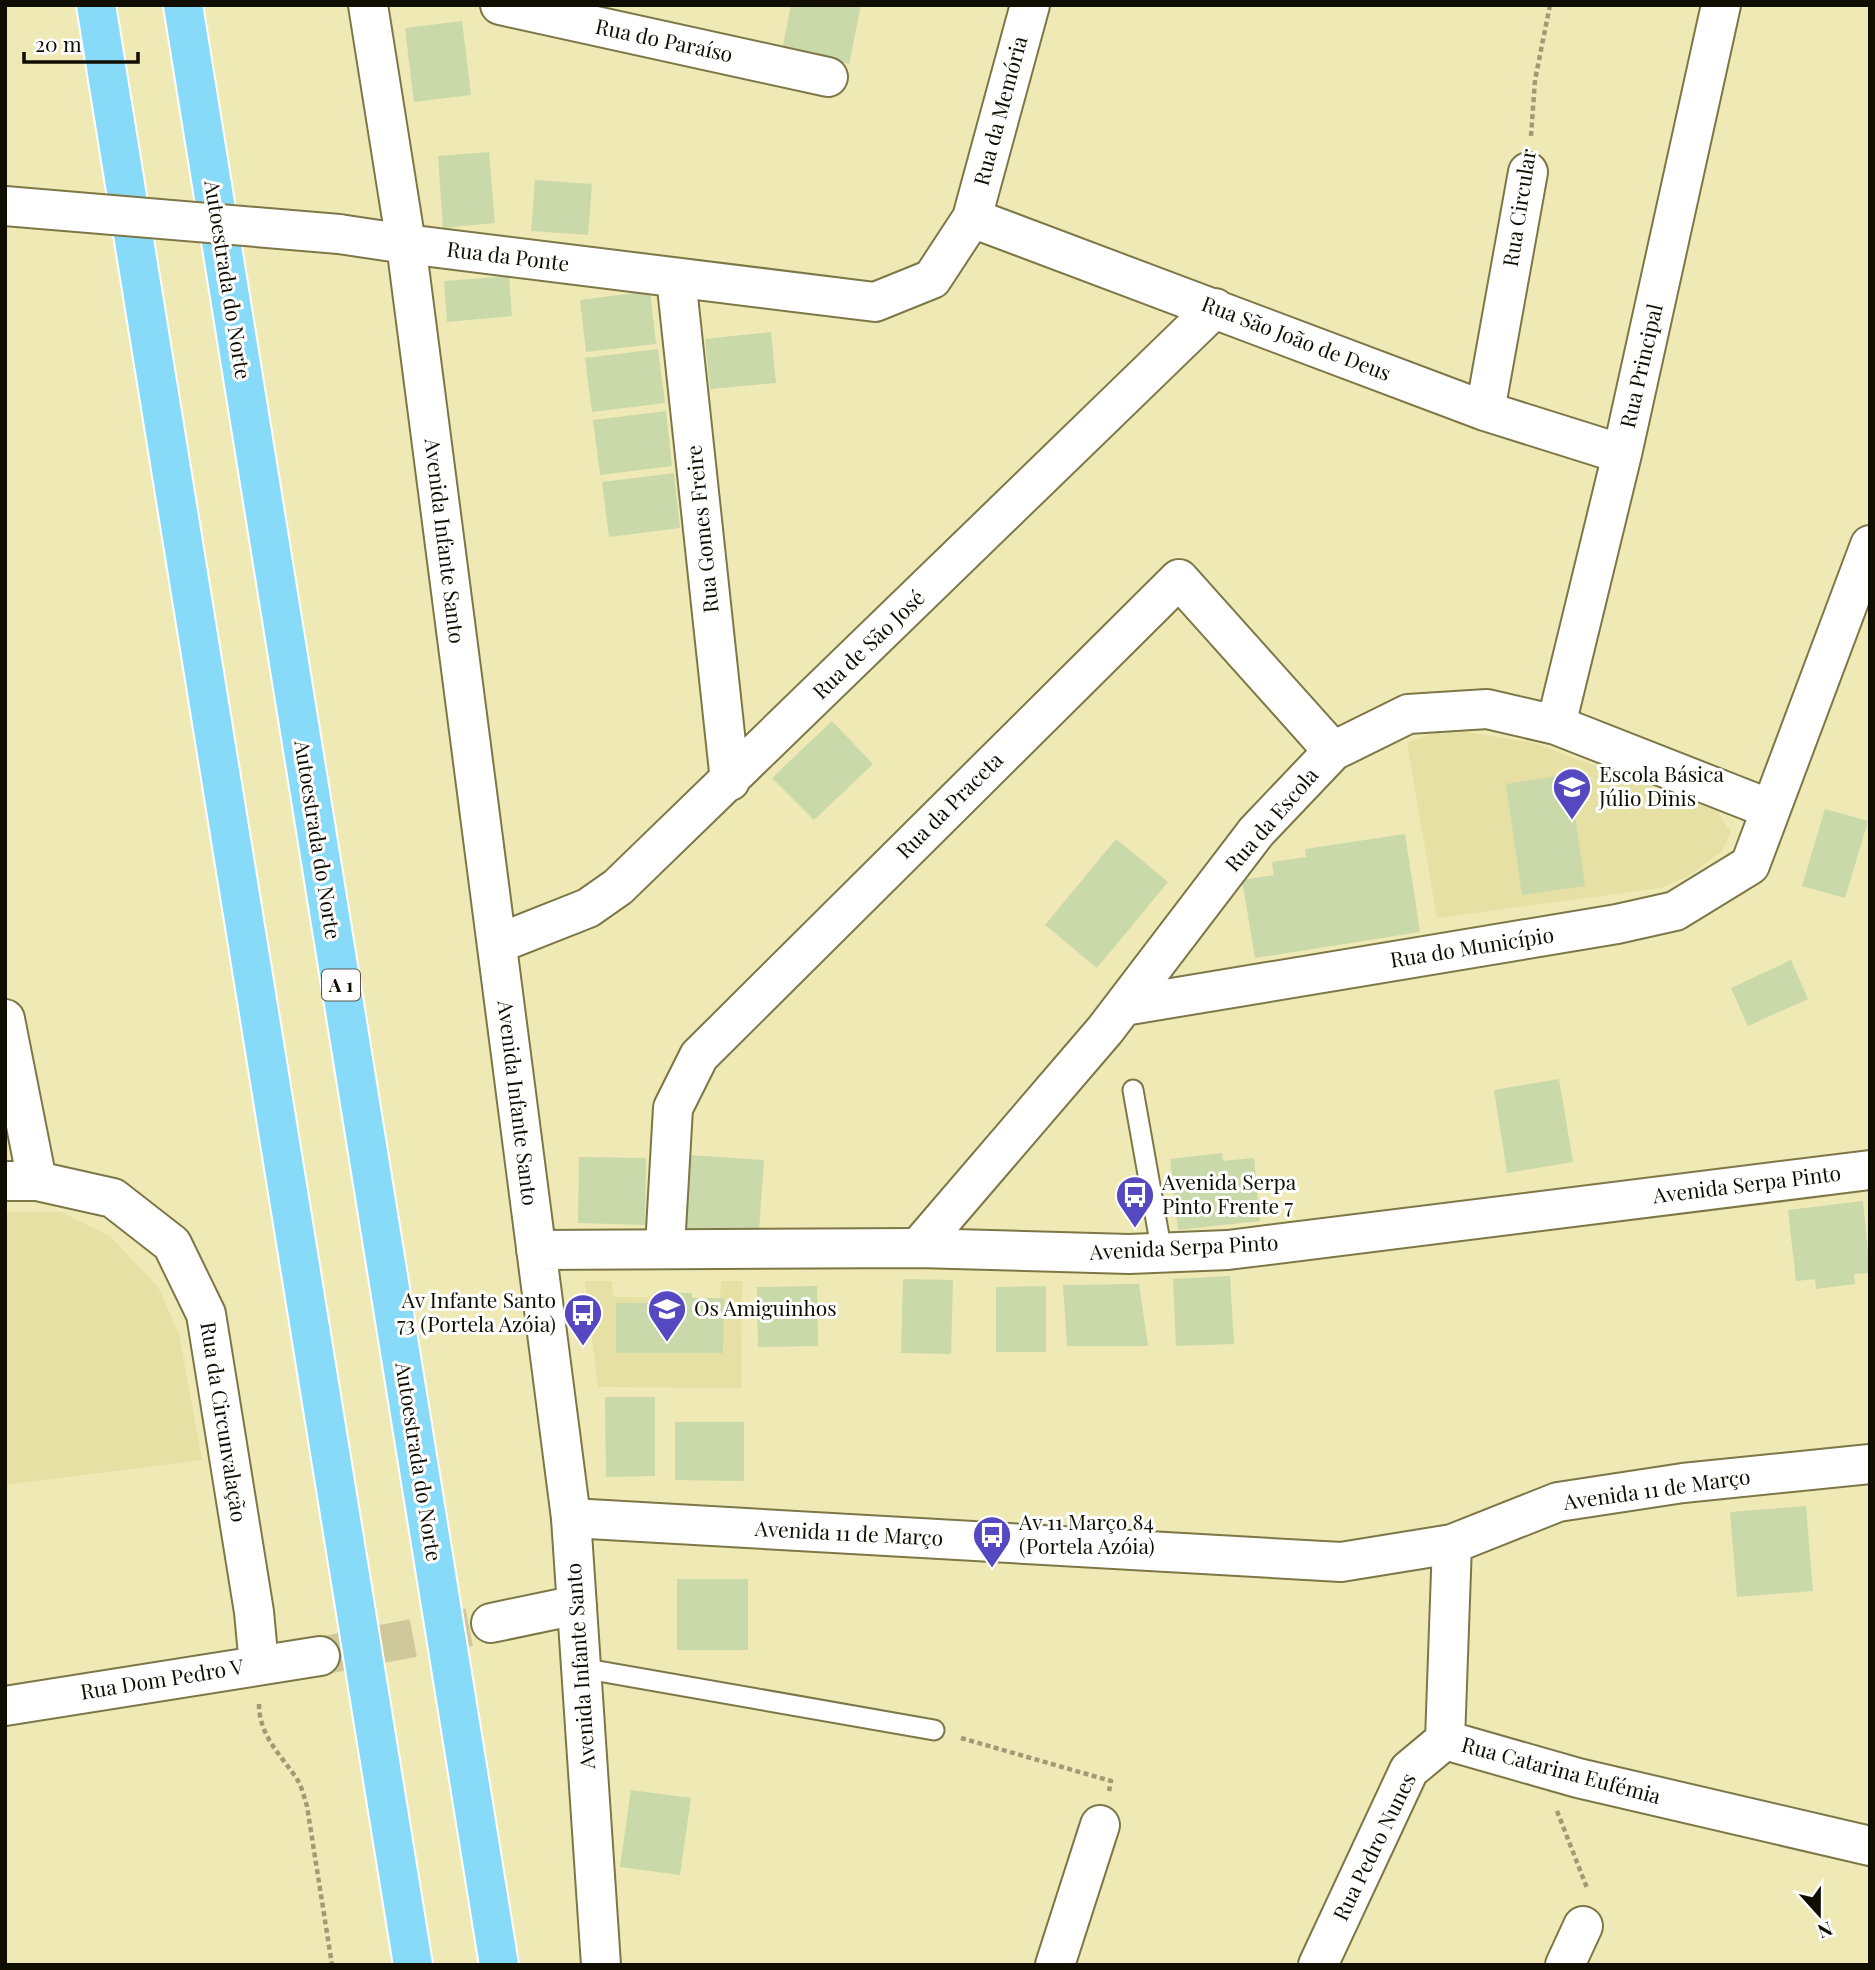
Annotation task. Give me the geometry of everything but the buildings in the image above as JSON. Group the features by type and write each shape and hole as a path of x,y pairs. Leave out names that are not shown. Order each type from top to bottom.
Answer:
{"highway":[{"path":"96,5 413,1965"},
{"name":"Autoestrada do Norte","path":"183,5 499,1965"}],"street":[{"name":"Avenida Infante Santo","path":"368,5 406,244 571,1518 601,1965"},
{"name":"Rua do Paraíso","path":"500,5 828,77"},
{"name":"Rua da Memória","path":"972,218 1030,5"},
{"name":"Rua Principal","path":"1556,725 1622,454 1721,5"},
{"name":"Rua Circular","path":"1485,411 1528,173"},
{"name":"Rua da Ponte","path":"5,206 339,234 875,302 932,279 972,218"},
{"name":"Rua São João de Deus","path":"972,218 1215,307 1485,411 1622,454"},
{"name":"Rua Gomes Freire","path":"676,278 730,781"},
{"name":"Rua de São José","path":"497,944 588,908 618,887 1215,307"},
{"name":"Rua do Município","path":"1124,1006 1617,924 1675,911 1749,865 1870,545"},
{"name":"Rua da Praceta","path":"665,1247 673,1108 699,1056 1179,579 1333,751"},
{"name":"Rua da Escola","path":"918,1248 1124,1006 1256,832 1333,751 1408,714 1487,709 1556,725 1770,809"},
{"path":"5,1018 21,1181"},
{"name":"Avenida Serpa Pinto","path":"536,1250 665,1247 1162,1253 1228,1250 1870,1170"},
{"name":"Rua da Circunvalação","path":"21,1181 113,1198 172,1244 206,1314 254,1612 259,1665"},
{"name":"Avenida 11 de Março","path":"571,1518 1341,1562 1452,1544 1558,1502 1683,1483 1870,1464"},
{"name":"Rua Catarina Eufémia","path":"1452,1544 1445,1740 1540,1768 1870,1846"},
{"path":"491,1623 577,1605"},
{"name":"Rua Dom Pedro V","path":"5,1706 320,1656"},
{"name":"Rua Pedro Nunes","path":"1318,1965 1409,1770 1445,1740"},
{"path":"1055,1965 1100,1825"},
{"path":"1565,1965 1583,1926"}],"lane":[{"path":"1133,1090 1162,1253"},
{"path":"581,1668 934,1730"}],"path":[{"name":"Rua Circular","path":"1528,173 1535,80 1550,5"},
{"path":"259,1665 259,1717 274,1751 298,1781 307,1806 332,1965"},
{"path":"934,1730 1111,1781 1100,1825"},
{"path":"1540,1768 1588,1892 1583,1926"}],"shaded area":[{"name":"Escola Básica Júlio Dinis","path":"1467,732 1534,743 1717,811 1731,832 1722,851 1688,876 1661,888 1437,918 1407,743 1430,734"},
{"path":"5,1212 61,1212 110,1236 158,1287 179,1334 202,1460 5,1485"},
{"name":"Os Amiguinhos","path":"585,1281 612,1281 613,1297 720,1298 721,1281 742,1281 741,1388 598,1387"}],"tunnel":[{"path":"320,1656 491,1623"}],"place":[{"name":"Escola Básica Júlio Dinis","path":"1572,821"},
{"name":"Avenida Serpa Pinto Frente 7","path":"1135,1229"},
{"name":"Os Amiguinhos","path":"667,1343"},
{"name":"Av Infante Santo 73 (Portela Azóia)","path":"583,1347"},
{"name":"Av 11 Março 84 (Portela Azóia)","path":"992,1569"}]}
